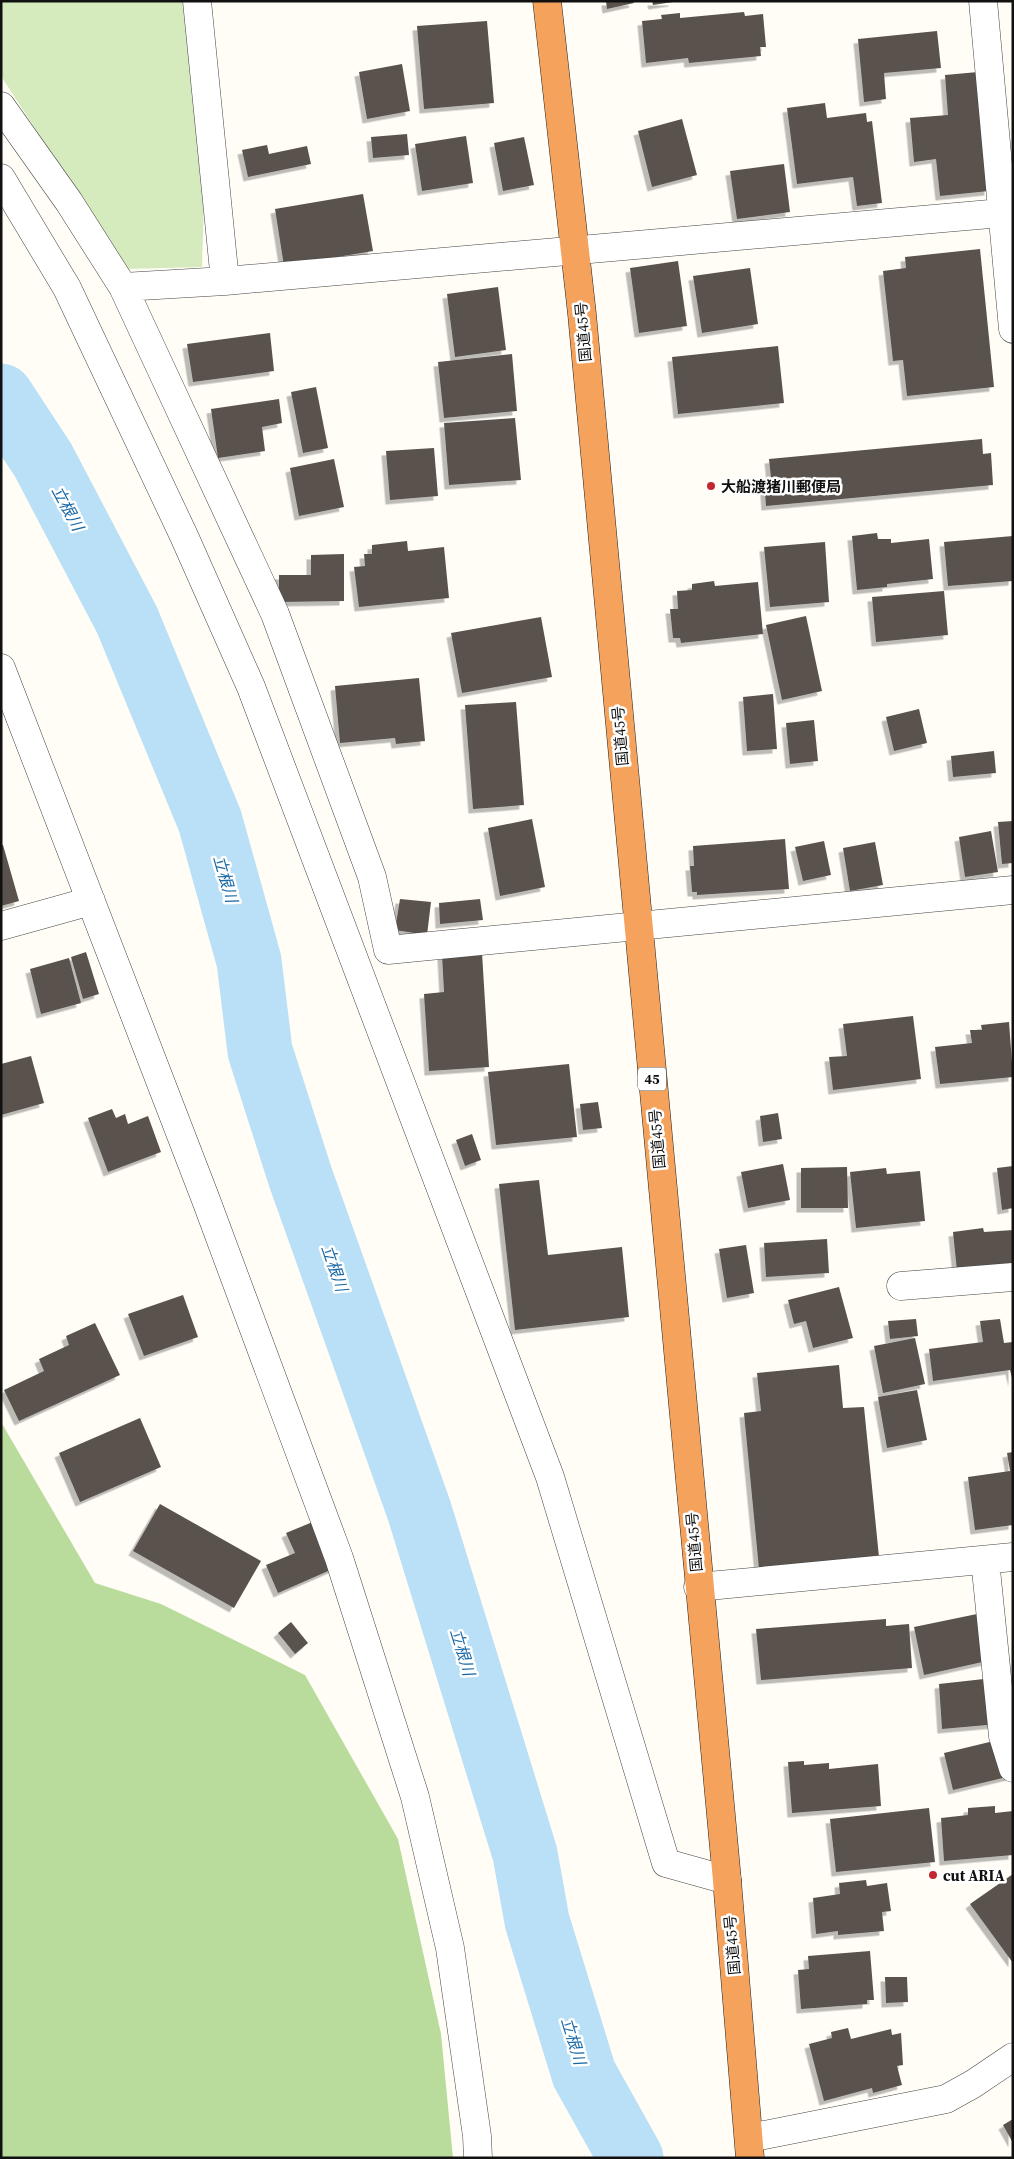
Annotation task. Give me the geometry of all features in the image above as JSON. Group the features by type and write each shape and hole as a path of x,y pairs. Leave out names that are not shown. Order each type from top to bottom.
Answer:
{"highway":[{"name":"国道45号","path":"547,1 575,252 698,1587 727,1880 750,2148"}],"street":[{"path":"197,1 225,281"},
{"path":"983,1 1008,213 1013,329"},
{"path":"1,106 70,202 123,287 275,614 372,877 388,950 1013,890"},
{"path":"1,178 67,288 184,536 251,687 550,1477 666,1863 727,1880"},
{"path":"123,287 225,281 575,252 1008,213"},
{"path":"1,668 206,1200 339,1558 415,1797 450,1948 477,2136 478,2158"},
{"path":"1,926 90,901"},
{"path":"900,1286 1013,1277"},
{"path":"698,1587 1013,1557"},
{"path":"985,1560 1002,1736 1013,1768"},
{"path":"750,2148 946,2099 1013,2058"}],"green space":[{"path":"1,1 186,1 204,199 202,267 126,269 1,76"},
{"path":"1,1422 95,1583 161,1604 305,1675 398,1839 441,2034 453,2158 1,2158"}],"building":[{"path":"606,1 633,1 634,3 607,9"},
{"path":"652,1 673,1 673,2 653,5"},
{"path":"744,12 745,16 763,14 766,47 760,47 761,56 689,63 688,58 646,63 642,21 662,19 661,15 680,13 680,18"},
{"path":"487,21 494,103 424,109 417,26"},
{"path":"937,31 941,68 884,73 886,99 864,102 858,39"},
{"path":"402,64 410,111 367,119 359,72"},
{"path":"978,72 989,191 940,196 936,159 914,162 910,118 948,115 945,75"},
{"path":"825,103 827,118 866,113 867,122 872,121 882,203 857,206 853,177 797,184 787,108"},
{"path":"682,119 697,175 652,187 638,131"},
{"path":"407,134 409,155 373,158 371,137"},
{"path":"466,136 473,183 422,191 415,144"},
{"path":"524,137 534,185 503,191 494,143"},
{"path":"267,145 269,154 307,146 311,164 248,177 242,150"},
{"path":"784,164 790,212 737,219 730,171"},
{"path":"363,194 373,251 284,266 275,209"},
{"path":"980,249 994,387 907,396 903,360 893,361 883,271 906,268 905,257"},
{"path":"678,261 687,326 639,333 630,268"},
{"path":"750,268 758,324 702,333 693,276"},
{"path":"498,287 506,350 455,357 447,294"},
{"path":"270,333 274,371 193,382 187,344"},
{"path":"778,346 784,403 678,414 672,357"},
{"path":"512,354 517,411 444,418 438,362"},
{"path":"316,387 328,448 303,453 291,392"},
{"path":"279,399 282,423 262,427 265,451 218,458 211,409"},
{"path":"515,418 521,480 449,485 444,423"},
{"path":"982,439 983,454 991,453 993,485 766,506 764,479 771,478 769,459"},
{"path":"434,448 438,496 390,500 386,451"},
{"path":"334,459 344,507 299,516 290,468"},
{"path":"877,533 878,539 891,539 891,543 929,539 933,579 887,584 887,587 857,590 852,536"},
{"path":"1013,536 1013,581 948,586 944,542"},
{"path":"407,541 408,551 444,547 449,598 359,607 354,567 365,566 364,554 372,554 372,545"},
{"path":"825,542 829,602 770,607 764,547"},
{"path":"344,554 344,601 279,602 279,575 311,575 311,555"},
{"path":"714,581 715,586 758,582 763,634 681,643 680,638 673,638 670,609 678,609 677,591 692,590 692,584"},
{"path":"944,591 948,635 876,642 872,597"},
{"path":"806,616 822,691 782,700 766,625"},
{"path":"541,617 552,677 462,693 451,633"},
{"path":"419,678 425,741 396,744 395,738 340,743 335,686"},
{"path":"773,694 777,749 747,751 743,697"},
{"path":"516,702 524,805 473,809 465,705"},
{"path":"919,709 927,743 894,751 886,717"},
{"path":"814,720 818,761 790,764 786,723"},
{"path":"994,751 996,773 953,777 951,756"},
{"path":"532,819 545,887 500,896 488,828"},
{"path":"1013,821 1013,863 1002,864 998,822"},
{"path":"991,831 998,872 965,877 959,837"},
{"path":"785,839 789,889 697,895 697,892 692,892 690,866 694,866 693,846"},
{"path":"824,841 831,875 803,881 795,847"},
{"path":"875,842 883,885 850,891 843,848"},
{"path":"1,845 3,845 19,901 1,906"},
{"path":"400,899 431,902 427,935 395,930"},
{"path":"480,899 483,920 440,924 439,903"},
{"path":"86,952 99,994 83,999 71,957"},
{"path":"482,953 489,1067 429,1071 424,994 444,992 442,955"},
{"path":"69,958 81,1003 41,1014 30,969"},
{"path":"913,1016 921,1079 833,1090 829,1057 847,1056 843,1024"},
{"path":"1009,1022 1013,1077 940,1084 935,1047 972,1043 970,1030 982,1030 981,1025"},
{"path":"31,1056 44,1103 1,1115 1,1064"},
{"path":"569,1064 577,1137 496,1145 488,1072"},
{"path":"598,1102 602,1128 583,1130 580,1104"},
{"path":"112,1109 116,1118 125,1114 128,1124 148,1116 161,1152 108,1172 88,1118"},
{"path":"778,1113 782,1139 763,1142 760,1116"},
{"path":"472,1134 481,1160 465,1166 456,1140"},
{"path":"783,1164 790,1200 748,1208 741,1172"},
{"path":"1013,1166 1013,1208 1002,1210 997,1168"},
{"path":"847,1167 848,1208 801,1208 801,1168"},
{"path":"886,1168 887,1174 920,1171 925,1221 856,1228 850,1172"},
{"path":"539,1180 548,1255 622,1247 629,1317 515,1330 499,1184"},
{"path":"983,1228 984,1232 1013,1230 1013,1265 957,1271 953,1232"},
{"path":"827,1239 829,1273 766,1277 764,1243"},
{"path":"746,1245 754,1293 727,1298 719,1249"},
{"path":"839,1287 853,1338 813,1348 806,1321 794,1324 788,1300"},
{"path":"183,1295 198,1337 144,1356 128,1314"},
{"path":"916,1319 918,1336 890,1339 888,1321"},
{"path":"1000,1319 1004,1343 1013,1342 1013,1382 1010,1370 933,1381 929,1349 983,1342 980,1321"},
{"path":"95,1323 120,1375 19,1421 4,1390 44,1371 39,1359 69,1345 66,1336"},
{"path":"915,1338 925,1384 883,1393 874,1346"},
{"path":"839,1365 843,1408 864,1407 879,1557 759,1569 744,1413 761,1411 757,1373"},
{"path":"917,1390 927,1440 887,1448 878,1397"},
{"path":"140,1418 161,1467 80,1502 59,1453"},
{"path":"1013,1452 1013,1525 975,1530 968,1477 1010,1471 1007,1453"},
{"path":"160,1504 261,1561 234,1608 133,1551"},
{"path":"315,1521 335,1568 278,1593 266,1565 295,1553 286,1533"},
{"path":"977,1614 987,1661 924,1675 914,1627"},
{"path":"886,1619 886,1626 909,1624 912,1668 761,1680 756,1629"},
{"path":"291,1622 308,1643 295,1654 278,1633"},
{"path":"993,1678 998,1724 942,1729 939,1684"},
{"path":"1002,1739 1011,1776 953,1790 944,1753"},
{"path":"804,1761 804,1765 829,1763 829,1769 878,1764 881,1806 792,1813 788,1762"},
{"path":"995,1806 995,1813 1013,1811 1013,1855 944,1861 941,1818 968,1815 968,1808"},
{"path":"929,1808 935,1862 836,1872 830,1819"},
{"path":"1013,1874 1013,1963 970,1904"},
{"path":"866,1880 867,1886 887,1883 891,1911 882,1912 884,1931 838,1935 838,1931 816,1934 813,1898 840,1894 839,1883"},
{"path":"870,1951 874,2000 867,2000 867,2004 801,2009 798,1970 809,1969 808,1956"},
{"path":"885,1977 907,1977 908,2002 886,2003"},
{"path":"848,2028 851,2039 891,2029 892,2035 901,2033 903,2065 897,2066 902,2085 873,2093 872,2088 824,2101 809,2044 832,2038 831,2032"},
{"path":"1013,2119 1013,2143 1003,2125"}],"waterway":[{"name":"立根川","path":"1,396 43,460 127,620 210,821 249,961 260,1051 300,1176 419,1510 525,1854 537,1921 584,2074 631,2158"}],"place":[{"name":"大船渡猪川郵便局","path":"711,486"},
{"name":"cut ARIA","path":"933,1875"}]}
